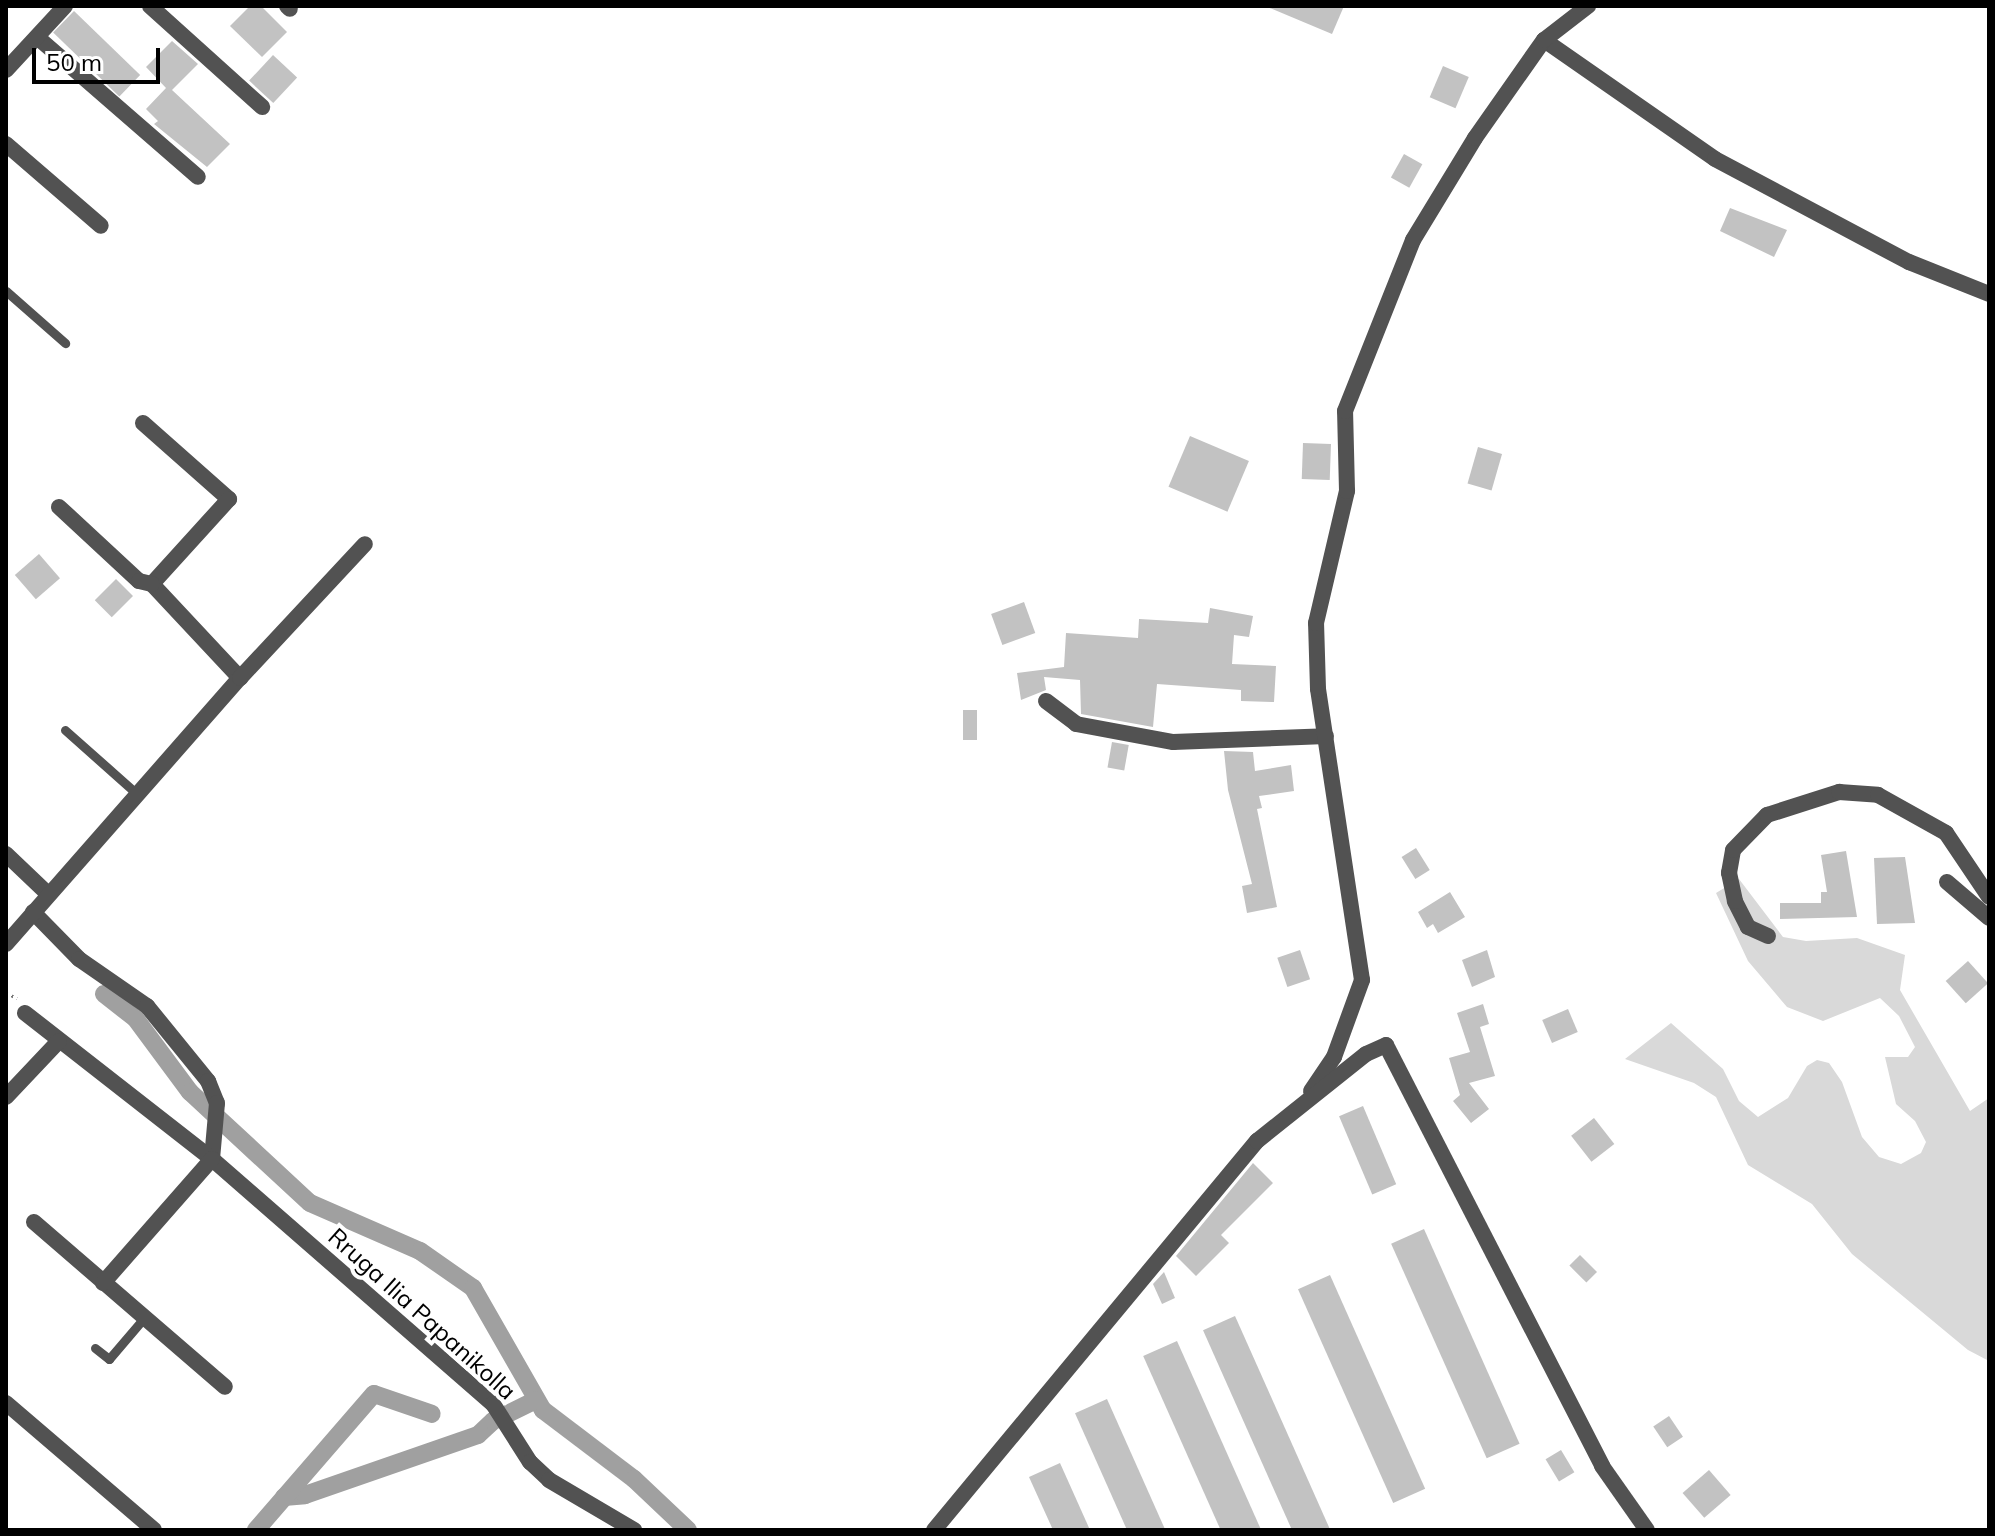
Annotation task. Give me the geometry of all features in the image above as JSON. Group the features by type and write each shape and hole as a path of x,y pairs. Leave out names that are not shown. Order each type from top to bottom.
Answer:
{"street":[{"path":"6,70 65,6"},
{"path":"150,6 262,107"},
{"path":"1300,1106 1334,1057 1362,980 1326,736 1316,623 1347,491 1345,411 1355,376 1413,240 1475,138 1544,40 1588,6"},
{"path":"37,37 198,177"},
{"path":"1544,40 1715,159 1909,262 1989,294"},
{"path":"6,144 101,226"},
{"path":"143,423 229,499 152,584"},
{"path":"59,507 139,581 152,584 240,678"},
{"path":"6,944 136,793 365,544"},
{"path":"1046,701 1076,724 1173,742 1326,736"},
{"path":"1768,936 1748,927 1735,901 1729,873 1733,850 1767,815 1839,792 1878,795 1946,833 1989,897"},
{"path":"6,854 48,894"},
{"path":"1947,882 1989,918"},
{"path":"33,912 79,959 157,1016 208,1081 217,1103 212,1152 103,1283"},
{"name":"Rruga Ilia Papanikolla","path":"25,1013 212,1152 493,1404 530,1462 549,1480 634,1530"},
{"path":"6,1097 59,1041"},
{"path":"934,1530 1257,1141 1366,1054 1386,1045 1602,1466 1647,1530"},
{"path":"34,1222 225,1387"},
{"path":"6,1403 154,1530"}],"lane":[{"path":"6,291 65,343"},
{"path":"65,730 136,793"},
{"path":"95,1348 109,1359 144,1318"}],"shaded area":[{"path":"1739,879 1783,937 1806,941 1857,938 1905,955 1900,990 1970,1111 1989,1098 1989,1361 1968,1350 1852,1254 1812,1204 1748,1165 1716,1097 1694,1083 1625,1059 1671,1023 1723,1069 1739,1101 1758,1117 1788,1098 1807,1066 1817,1060 1829,1063 1842,1082 1862,1137 1879,1157 1901,1164 1921,1153 1926,1142 1915,1121 1896,1104 1885,1057 1908,1057 1915,1047 1899,1016 1880,998 1823,1021 1787,1007 1748,961 1716,893"}],"building":[{"path":"250,6 261,6 287,32 262,57 230,26"},
{"path":"1265,6 1344,6 1332,34"},
{"path":"74,11 140,75 119,96 53,33"},
{"path":"172,41 198,64 172,90 230,144 207,167 154,124 158,121 146,109 166,88 146,67"},
{"path":"273,55 297,78 273,103 249,81"},
{"path":"1443,66 1469,77 1455,108 1430,97"},
{"path":"1404,154 1422,164 1409,188 1391,178"},
{"path":"1730,208 1787,230 1774,257 1720,231"},
{"path":"1190,436 1249,461 1227,512 1169,487"},
{"path":"1303,443 1331,444 1330,480 1302,479"},
{"path":"1478,447 1502,454 1492,490 1468,484"},
{"path":"39,554 60,578 36,599 15,575"},
{"path":"116,579 133,596 112,617 95,600"},
{"path":"1024,602 1035,633 1002,645 991,614"},
{"path":"1210,608 1253,616 1249,637 1234,635 1232,664 1276,666 1274,702 1241,701 1241,690 1157,684 1153,727 1081,714 1080,680 1044,677 1046,690 1021,700 1017,673 1064,667 1066,633 1138,638 1139,619 1208,623"},
{"path":"963,710 977,710 977,740 963,740"},
{"path":"1112,742 1129,745 1124,771 1107,768"},
{"path":"1224,751 1253,752 1255,771 1291,765 1294,791 1259,796 1262,808 1257,809 1277,907 1247,913 1242,886 1252,884 1228,790"},
{"path":"1416,848 1430,870 1415,879 1402,857"},
{"path":"1846,851 1857,917 1780,919 1780,903 1821,903 1821,892 1827,892 1821,855"},
{"path":"1905,857 1915,923 1877,924 1874,858"},
{"path":"1450,892 1465,917 1438,933 1433,924 1427,928 1418,912"},
{"path":"1300,950 1310,979 1287,987 1277,958"},
{"path":"1487,950 1495,977 1472,987 1462,960"},
{"path":"1968,961 1988,983 1966,1003 1946,981"},
{"path":"1483,1004 1489,1024 1480,1027 1495,1076 1469,1083 1489,1109 1471,1123 1453,1101 1460,1095 1449,1058 1470,1052 1457,1013"},
{"path":"1568,1009 1578,1032 1552,1043 1542,1020"},
{"path":"1363,1106 1396,1184 1372,1194 1339,1116"},
{"path":"1594,1118 1614,1144 1591,1162 1571,1136"},
{"path":"1253,1163 1273,1183 1221,1235 1229,1243 1196,1276 1176,1256"},
{"path":"1424,1229 1520,1444 1487,1458 1391,1244"},
{"path":"1580,1255 1597,1272 1586,1283 1569,1266"},
{"path":"1164,1272 1175,1298 1162,1304 1153,1284"},
{"path":"1330,1275 1425,1489 1393,1503 1298,1289"},
{"path":"1235,1316 1330,1530 1292,1530 1203,1330"},
{"path":"1177,1341 1261,1529 1221,1530 1143,1356"},
{"path":"1107,1399 1165,1530 1127,1530 1075,1413"},
{"path":"1669,1416 1683,1437 1667,1447 1653,1427"},
{"path":"1561,1450 1574,1472 1559,1482 1546,1459"},
{"path":"1060,1463 1090,1530 1053,1530 1029,1477"},
{"path":"1709,1470 1731,1495 1704,1518 1683,1493"}],"waterway":[{"path":"104,994 135,1018 190,1092 310,1203 420,1251 473,1288 543,1410 634,1479 688,1530"},
{"path":"256,1530 374,1394 432,1414"},
{"path":"284,1497 305,1495 478,1435 493,1421 536,1400"}]}
